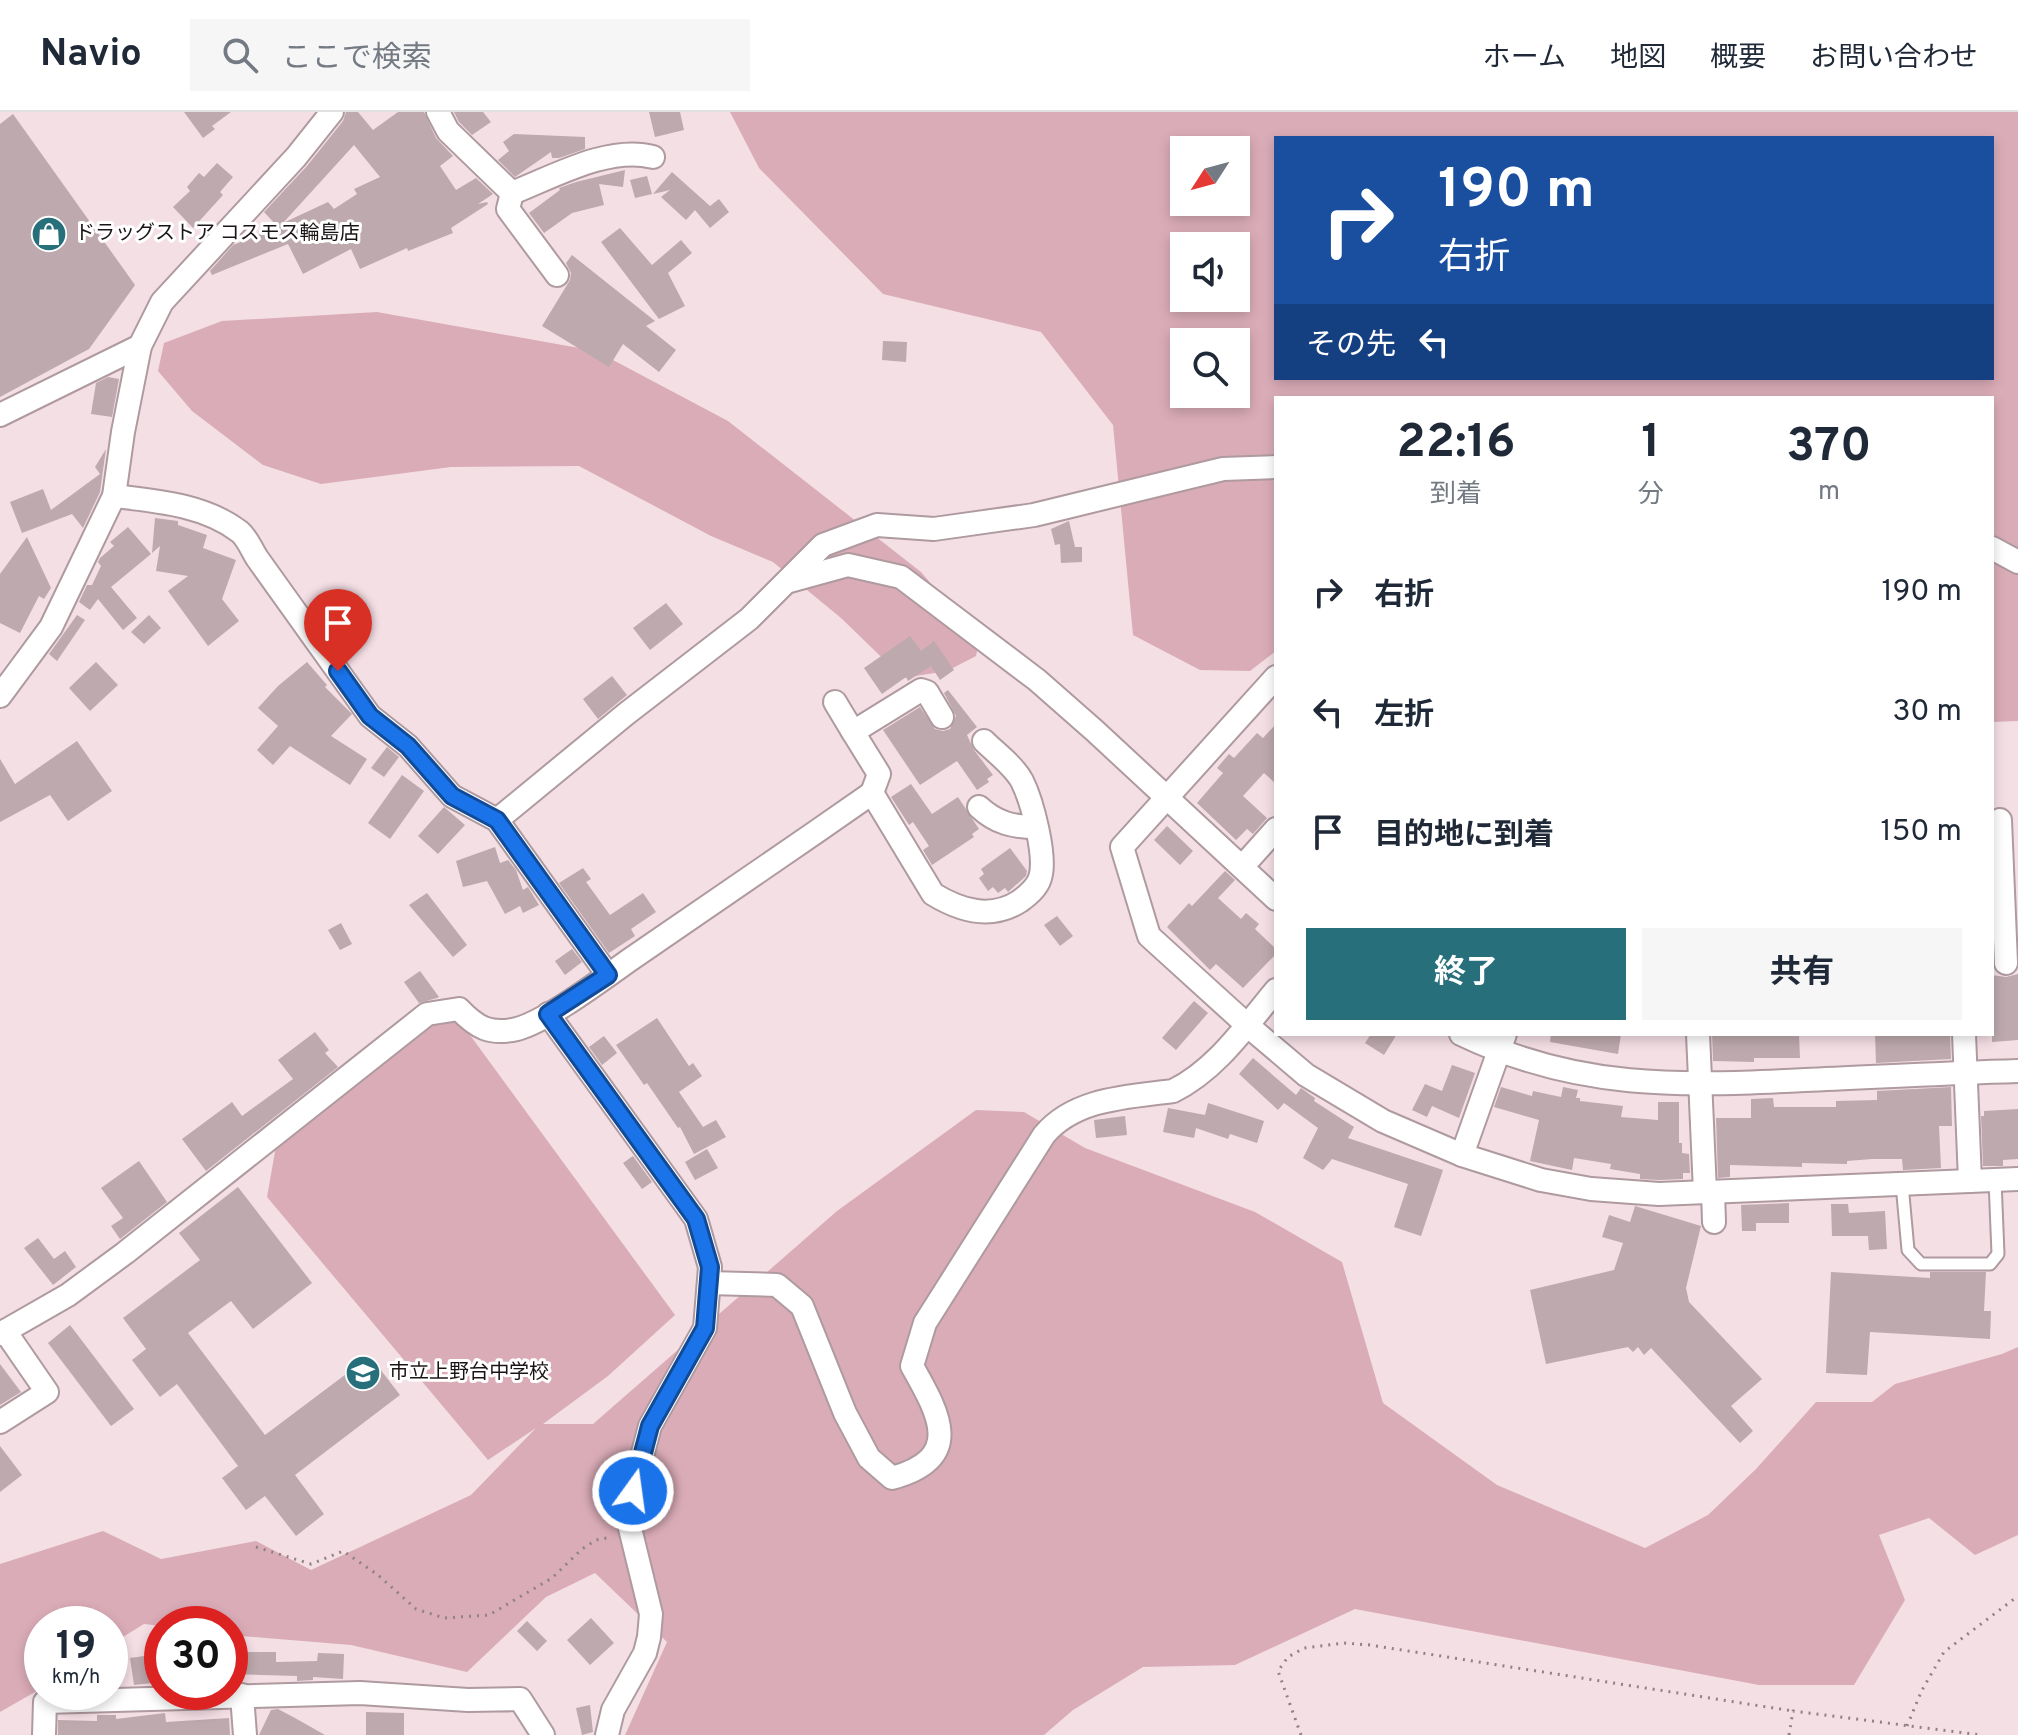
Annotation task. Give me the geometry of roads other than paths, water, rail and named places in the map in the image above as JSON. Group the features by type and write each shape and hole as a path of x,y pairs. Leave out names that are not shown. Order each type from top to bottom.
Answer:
{"street":[{"path":"0,696 51,627 114,496 140,346 162,302 296,157 332,112"},
{"path":"438,112 448,131 512,193"},
{"path":"512,193 597,160 626,153 653,157"},
{"path":"512,193 508,209 557,275"},
{"path":"0,415 140,346"},
{"path":"497,820 626,714 749,619 823,545 877,525 934,529 1034,515 1223,469 1274,467"},
{"path":"114,496 207,513 242,533 370,716 408,746 452,796 497,820 608,975"},
{"path":"1994,549 2018,562"},
{"path":"790,581 848,565 901,577 1037,680 1169,797 1274,897"},
{"path":"1274,679 1122,847 1149,936 1306,1075 1383,1121 1462,1155 1541,1180 1591,1189 1659,1194 2018,1179"},
{"path":"853,732 921,690 927,692 942,717"},
{"path":"0,1422 47,1392 2,1332 68,1295 125,1253 427,1014 459,1009 479,1028 495,1032 529,1025 608,975 872,793 879,774 835,702"},
{"path":"872,793 933,894 966,910 995,912 1012,906 1030,893 1041,874 1042,860 1022,782 984,741"},
{"path":"979,807 988,816 1008,825 1036,827"},
{"path":"2003,820 2005,963"},
{"path":"1242,867 1274,831"},
{"path":"709,1283 777,1285 802,1306 845,1413 869,1458 892,1478 912,1473 932,1457 942,1433 935,1407 912,1366 925,1323 1044,1135 1052,1125 1099,1101 1173,1091 1184,1086 1220,1056 1274,992"},
{"path":"548,1014 696,1219 710,1267 705,1328 650,1426 633,1491 628,1520 651,1614 649,1637 645,1653 613,1710 607,1735"},
{"path":"1471,1036 1502,1042 1518,1059 1592,1077 1633,1082 1700,1085 2018,1071"},
{"path":"1698,1036 1709,1192 1714,1222"},
{"path":"1964,1036 1970,1181"},
{"path":"1462,1155 1502,1042"},
{"path":"248,1695 360,1693 468,1700 520,1699 543,1735"},
{"path":"44,1735 45,1702 144,1698"},
{"path":"243,1710 245,1735"}],"lane":[{"path":"1902,1184 1908,1250 1921,1264 1990,1264 1998,1254 1995,1180"}],"place":[{"name":"ドラッグストア コスモス輪島店","path":"49,234"},
{"name":"市立上野台中学校","path":"363,1373"}]}
